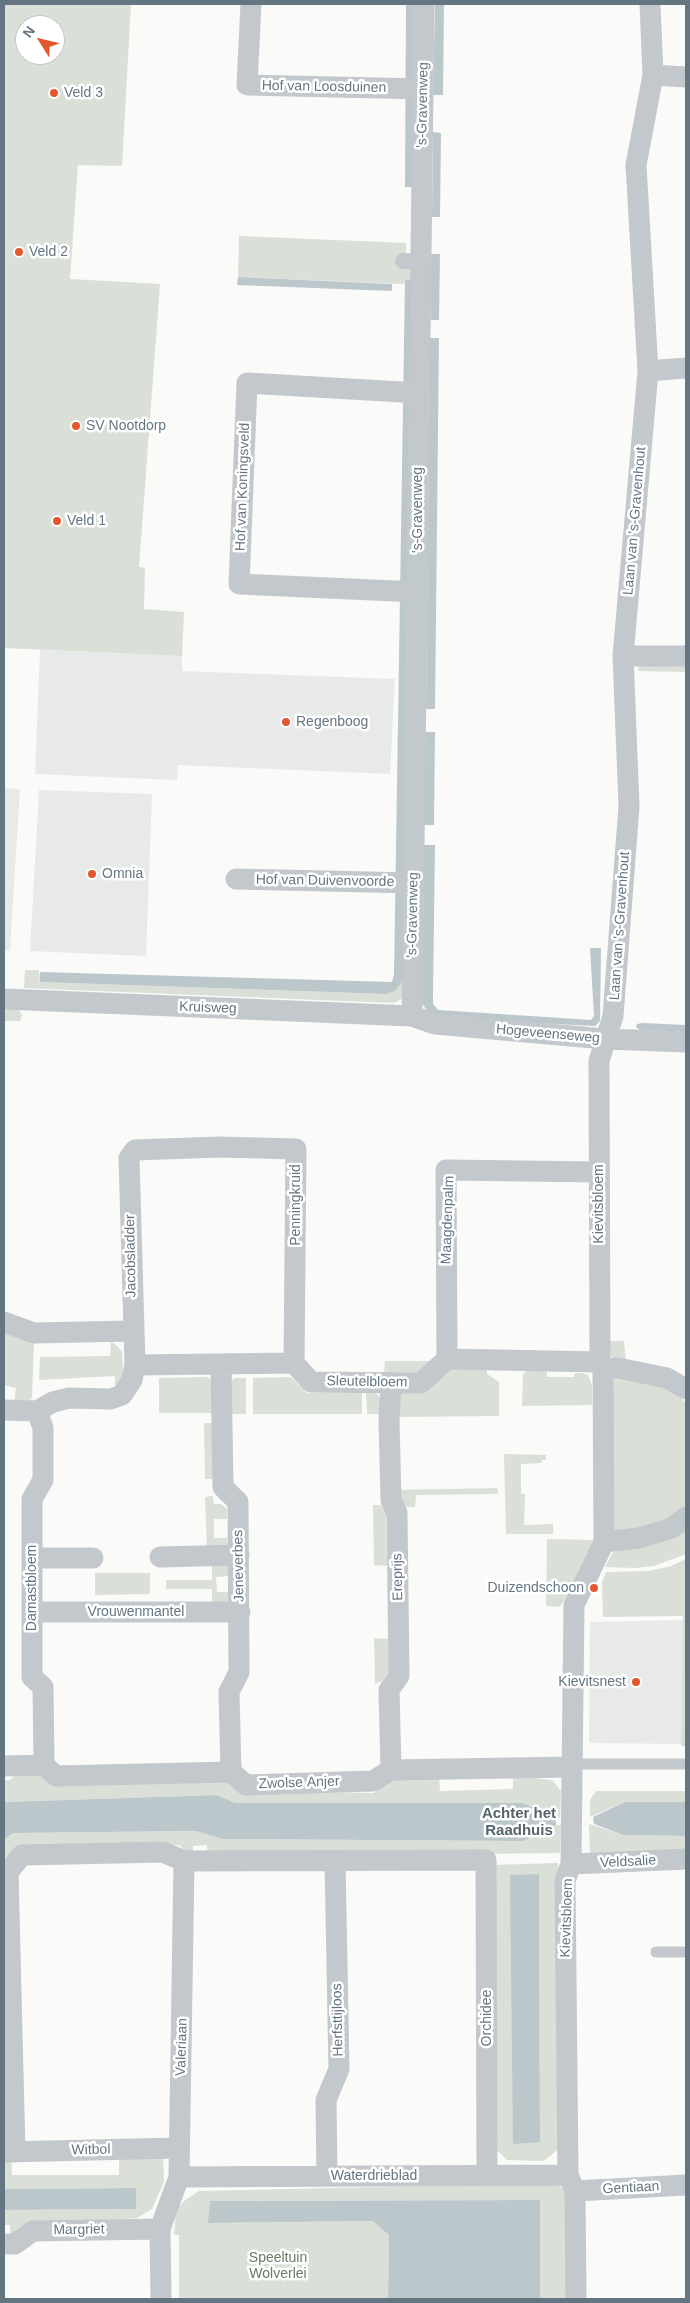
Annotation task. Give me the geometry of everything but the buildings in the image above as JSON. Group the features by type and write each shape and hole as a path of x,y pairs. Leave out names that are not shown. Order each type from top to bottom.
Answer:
{"street":[{"name":"Hof van Loosduinen","path":"251,4 247,85 414,89"},
{"name":"'s-Gravenweg","path":"412,1016 414,883 408,592 410,393 414,89 424,4"},
{"name":"Laan van 's-Gravenhout","path":"605,1039 613,1016 629,806 623,656 648,372 636,165 653,75 650,4"},
{"path":"653,75 686,77"},
{"path":"648,372 686,368"},
{"name":"Hof van Koningsveld","path":"408,592 239,584 247,383 410,393"},
{"path":"623,656 686,656"},
{"name":"Hof van Duivenvoorde","path":"236,879 414,883"},
{"name":"Kruisweg","path":"4,999 412,1016"},
{"name":"Hogeveenseweg","path":"412,1016 436,1024 605,1039 686,1042"},
{"name":"Kievitsbloem","path":"576,2299 566,1881 571,1864 570,1766 574,1605 604,1542 598,1172 599,1061 605,1039"},
{"name":"Penningkruid","path":"135,1150 219,1147 296,1149 297,1288 294,1363"},
{"name":"Jacobsladder","path":"135,1150 129,1158 132,1331 135,1365"},
{"name":"Maagdenpalm","path":"447,1359 446,1170 598,1172"},
{"path":"4,1322 17,1329 34,1334 132,1331"},
{"path":"447,1359 601,1365 667,1378 686,1389"},
{"name":"Sleutelbloem","path":"294,1363 311,1382 421,1383 447,1359"},
{"path":"4,1410 37,1411 53,1402 69,1398 111,1399 122,1395 132,1380 135,1365 294,1363"},
{"name":"Jeneverbes","path":"221,1364 223,1487 238,1502 239,1672 230,1692 231,1772"},
{"name":"Ereprijs","path":"391,1382 389,1430 391,1500 397,1513 400,1676 388,1690 391,1770"},
{"name":"Damastbloem","path":"37,1411 42,1428 43,1480 32,1499 32,1677 43,1687 44,1765"},
{"path":"604,1542 639,1538 672,1528 686,1517"},
{"path":"160,1556 238,1555"},
{"path":"32,1558 93,1558"},
{"name":"Vrouwenmantel","path":"32,1612 240,1612"},
{"path":"4,1766 44,1765 56,1776 231,1772"},
{"name":"Zwolse Anjer","path":"231,1772 246,1785 373,1781 391,1770 570,1766"},
{"path":"9,2152 6,1872 22,1855 163,1852 184,1862 335,1862"},
{"name":"Veldsalie","path":"571,1864 686,1859"},
{"name":"Orchidee","path":"335,1862 486,1860 488,2176"},
{"name":"Valeriaan","path":"160,2229 179,2177 184,1862"},
{"name":"Herfsttijloos","path":"327,2176 326,2100 340,2069 335,1862"},
{"name":"Witbol","path":"9,2152 178,2148"},
{"name":"Waterdrieblad","path":"179,2177 488,2176 572,2183"},
{"name":"Gentiaan","path":"572,2183 686,2185"},
{"path":"160,2229 161,2299"},
{"name":"Margriet","path":"4,2244 15,2244 33,2231 160,2229"}],"lane":[{"path":"570,1766 686,1764"},
{"path":"656,1952 686,1952"}],"shaded area":[{"path":"406,4 415,4 414,187 405,187"},
{"path":"435,4 444,4 443,95 433,95"},
{"path":"433,132 441,133 440,217 432,217"},
{"path":"431,254 440,254 439,320 431,320"},
{"path":"238,277 392,284 392,291 237,285"},
{"path":"405,280 414,280 403,976 401,983 395,991 386,994 40,982 40,972 392,982 394,974"},
{"path":"430,338 439,338 435,709 426,709"},
{"path":"40,650 182,656 182,671 395,679 390,774 178,765 177,780 35,774"},
{"path":"425,732 435,732 434,825 424,825"},
{"path":"4,788 20,789 10,951 4,951"},
{"name":"Omnia","path":"39,790 152,794 146,956 30,951"},
{"path":"424,845 435,845 433,1004 438,1010 591,1020 594,1016 590,948 601,948 600,1021 595,1026 435,1018 427,1011 422,1003"},
{"path":"637,1024 686,1025 686,1032 640,1030 636,1027"},
{"name":"Kievitsnest","path":"683,1620 681,1744 589,1743 590,1622"},
{"path":"217,1795 235,1803 523,1803 556,1818 556,1825 523,1841 223,1839 196,1831 13,1833 4,1840 4,1802"},
{"path":"625,1802 686,1802 686,1836 623,1835 594,1824 593,1817"},
{"path":"539,1874 540,2142 513,2144 510,1875"},
{"path":"136,2188 136,2209 4,2210 4,2189"},
{"path":"540,2200 540,2299 388,2299 389,2235 373,2221 208,2223 210,2201"}],"green space":[{"name":"SV Nootdorp","path":"4,4 131,4 122,166 78,165 70,279 160,284 139,567 145,568 144,609 184,612 182,656 4,648"},
{"path":"239,236 406,243 406,259 414,259 414,280 405,280 404,284 238,277"},
{"path":"686,663 686,672 638,671 639,666"},
{"path":"407,887 403,998 394,1003 24,988 25,970 39,970 40,982 386,994 395,991"},
{"path":"4,1009 19,1010 22,1015 20,1021 4,1021"},
{"path":"4,1331 34,1343 32,1398 28,1402 14,1403 16,1388 4,1385"},
{"path":"606,1341 624,1341 626,1361 615,1360 607,1352"},
{"path":"111,1342 122,1352 124,1382 115,1390 115,1376 39,1380 40,1357 110,1356"},
{"path":"385,1361 431,1361 419,1373 384,1376"},
{"path":"445,1369 487,1370 487,1374 499,1382 499,1416 395,1417 401,1391"},
{"path":"547,1369 547,1377 574,1377 575,1373 588,1375 592,1385 592,1405 522,1406 523,1374 527,1371"},
{"path":"208,1377 214,1382 213,1413 159,1413 159,1378"},
{"path":"291,1377 307,1393 362,1392 362,1414 253,1414 253,1378"},
{"path":"635,1377 650,1380 677,1394 686,1403 686,1505 678,1514 650,1529 611,1531 609,1380"},
{"path":"235,1378 246,1378 246,1414 228,1414 228,1384"},
{"path":"366,1392 375,1392 380,1398 380,1414 367,1414"},
{"path":"204,1423 213,1423 214,1479 205,1479"},
{"path":"504,1454 546,1455 546,1460 542,1460 541,1463 521,1464 521,1494 525,1494 524,1525 553,1524 553,1534 506,1534"},
{"path":"497,1488 498,1494 416,1495 415,1507 400,1507 394,1490"},
{"path":"213,1496 214,1504 221,1504 227,1509 227,1519 214,1519 214,1538 227,1538 228,1550 207,1552 205,1497"},
{"path":"373,1505 381,1505 386,1512 387,1566 374,1565"},
{"path":"686,1528 686,1554 654,1566 635,1568 605,1567 613,1552"},
{"path":"547,1539 596,1540 591,1553 560,1607 546,1606"},
{"path":"686,1559 686,1746 681,1746 683,1616 603,1617 602,1582 606,1572 649,1571 671,1566"},
{"path":"230,1563 230,1576 216,1577 217,1592 230,1592 230,1604 212,1602 212,1589 166,1589 166,1580 212,1580 212,1566"},
{"path":"95,1573 150,1573 150,1594 95,1595"},
{"path":"374,1638 388,1639 389,1672 382,1681 375,1684"},
{"path":"16,1774 230,1780 244,1791 374,1793 390,1777 439,1777 440,1791 513,1789 513,1776 552,1780 561,1791 560,1818 522,1803 235,1803 217,1795 4,1802 4,1780 10,1780"},
{"path":"596,1791 686,1791 686,1802 625,1802 590,1817 590,1800"},
{"path":"589,1824 623,1835 686,1836 686,1856 590,1856"},
{"path":"556,1825 561,1825 560,1853 208,1857 207,1845 193,1846 193,1858 179,1845 18,1849 4,1864 4,1840 13,1833 197,1831 223,1839 523,1841"},
{"path":"558,1863 561,2147 544,2161 507,2160 496,2149 492,1865","holes":["539,1874 540,2142 510,1876"]},
{"path":"119,2156 163,2157 164,2182 152,2209 137,2218 30,2224 10,2237 10,2225 4,2225 4,2210 135,2209 136,2188 4,2189 4,2158 11,2158 12,2175 119,2175"},
{"name":"Speeltuin Wolverlei","path":"552,2183 560,2186 566,2192 567,2299 540,2299 539,2200 210,2201 209,2223 373,2221 389,2234 388,2299 179,2299 179,2235 174,2235 176,2210 184,2201 199,2191"}],"place":[{"name":"Veld 3","path":"54,93"},
{"name":"Veld 2","path":"19,252"},
{"name":"SV Nootdorp","path":"76,426"},
{"name":"Veld 1","path":"57,521"},
{"name":"Regenboog","path":"286,722"},
{"name":"Omnia","path":"92,874"},
{"name":"Duizendschoon","path":"594,1588"},
{"name":"Kievitsnest","path":"636,1682"}],"district":[{"name":"Achter het Raadhuis","path":"519,1822"}]}
